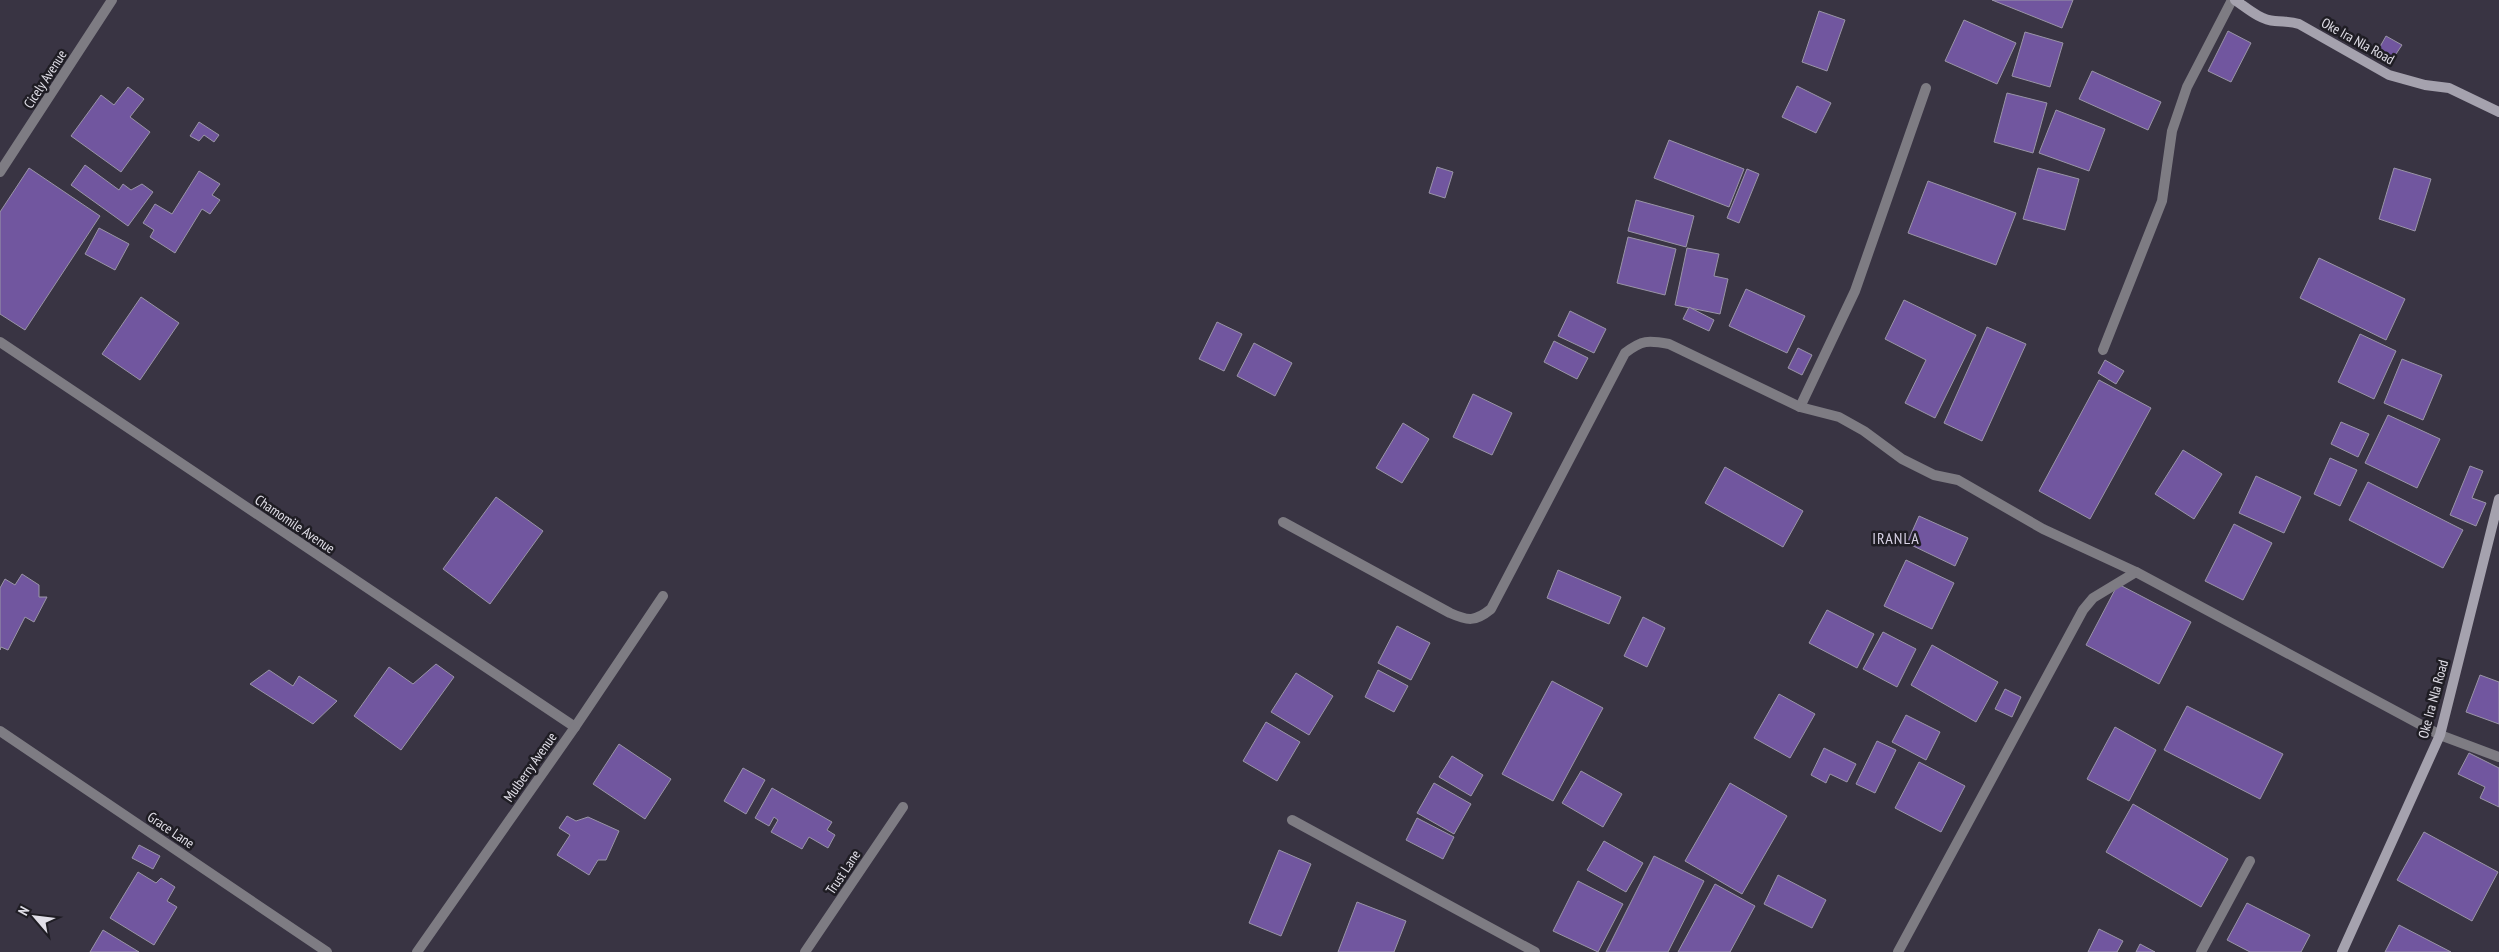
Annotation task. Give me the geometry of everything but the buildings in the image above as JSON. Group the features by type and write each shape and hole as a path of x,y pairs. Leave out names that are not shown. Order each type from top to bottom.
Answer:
{"street":[{"name":"Cicely Avenue","path":"0,172 112,0"},
{"name":"Oke Ira Nla Road","path":"2234,0 2256,15 2273,21 2287,20 2299,24 2389,75 2424,85 2449,88 2499,112"},
{"path":"2104,350 2162,201 2172,131 2187,87 2234,0"},
{"path":"1800,407 1855,290 1926,88"},
{"path":"1283,522 1450,613 1467,621 1479,618 1491,609 1625,353 1639,342 1654,341 1669,344 1800,407 1839,418 1864,431 1902,459 1934,475 1958,480 2043,529 2136,572 2440,734 2499,757"},
{"name":"Chamomile Avenue","path":"0,342 575,728"},
{"name":"Oke Ira Nla Road","path":"2342,952 2440,734 2499,499"},
{"path":"1898,952 2083,610 2098,594 2136,572"},
{"name":"Mulberry Avenue","path":"417,952 575,728 663,596"},
{"name":"Grace Lane","path":"0,730 327,952"},
{"name":"Trust Lane","path":"805,952 903,808"},
{"path":"1292,820 1535,952"},
{"path":"2201,952 2250,860"}],"district":[{"name":"IRANLA","path":"1896,538"}]}
